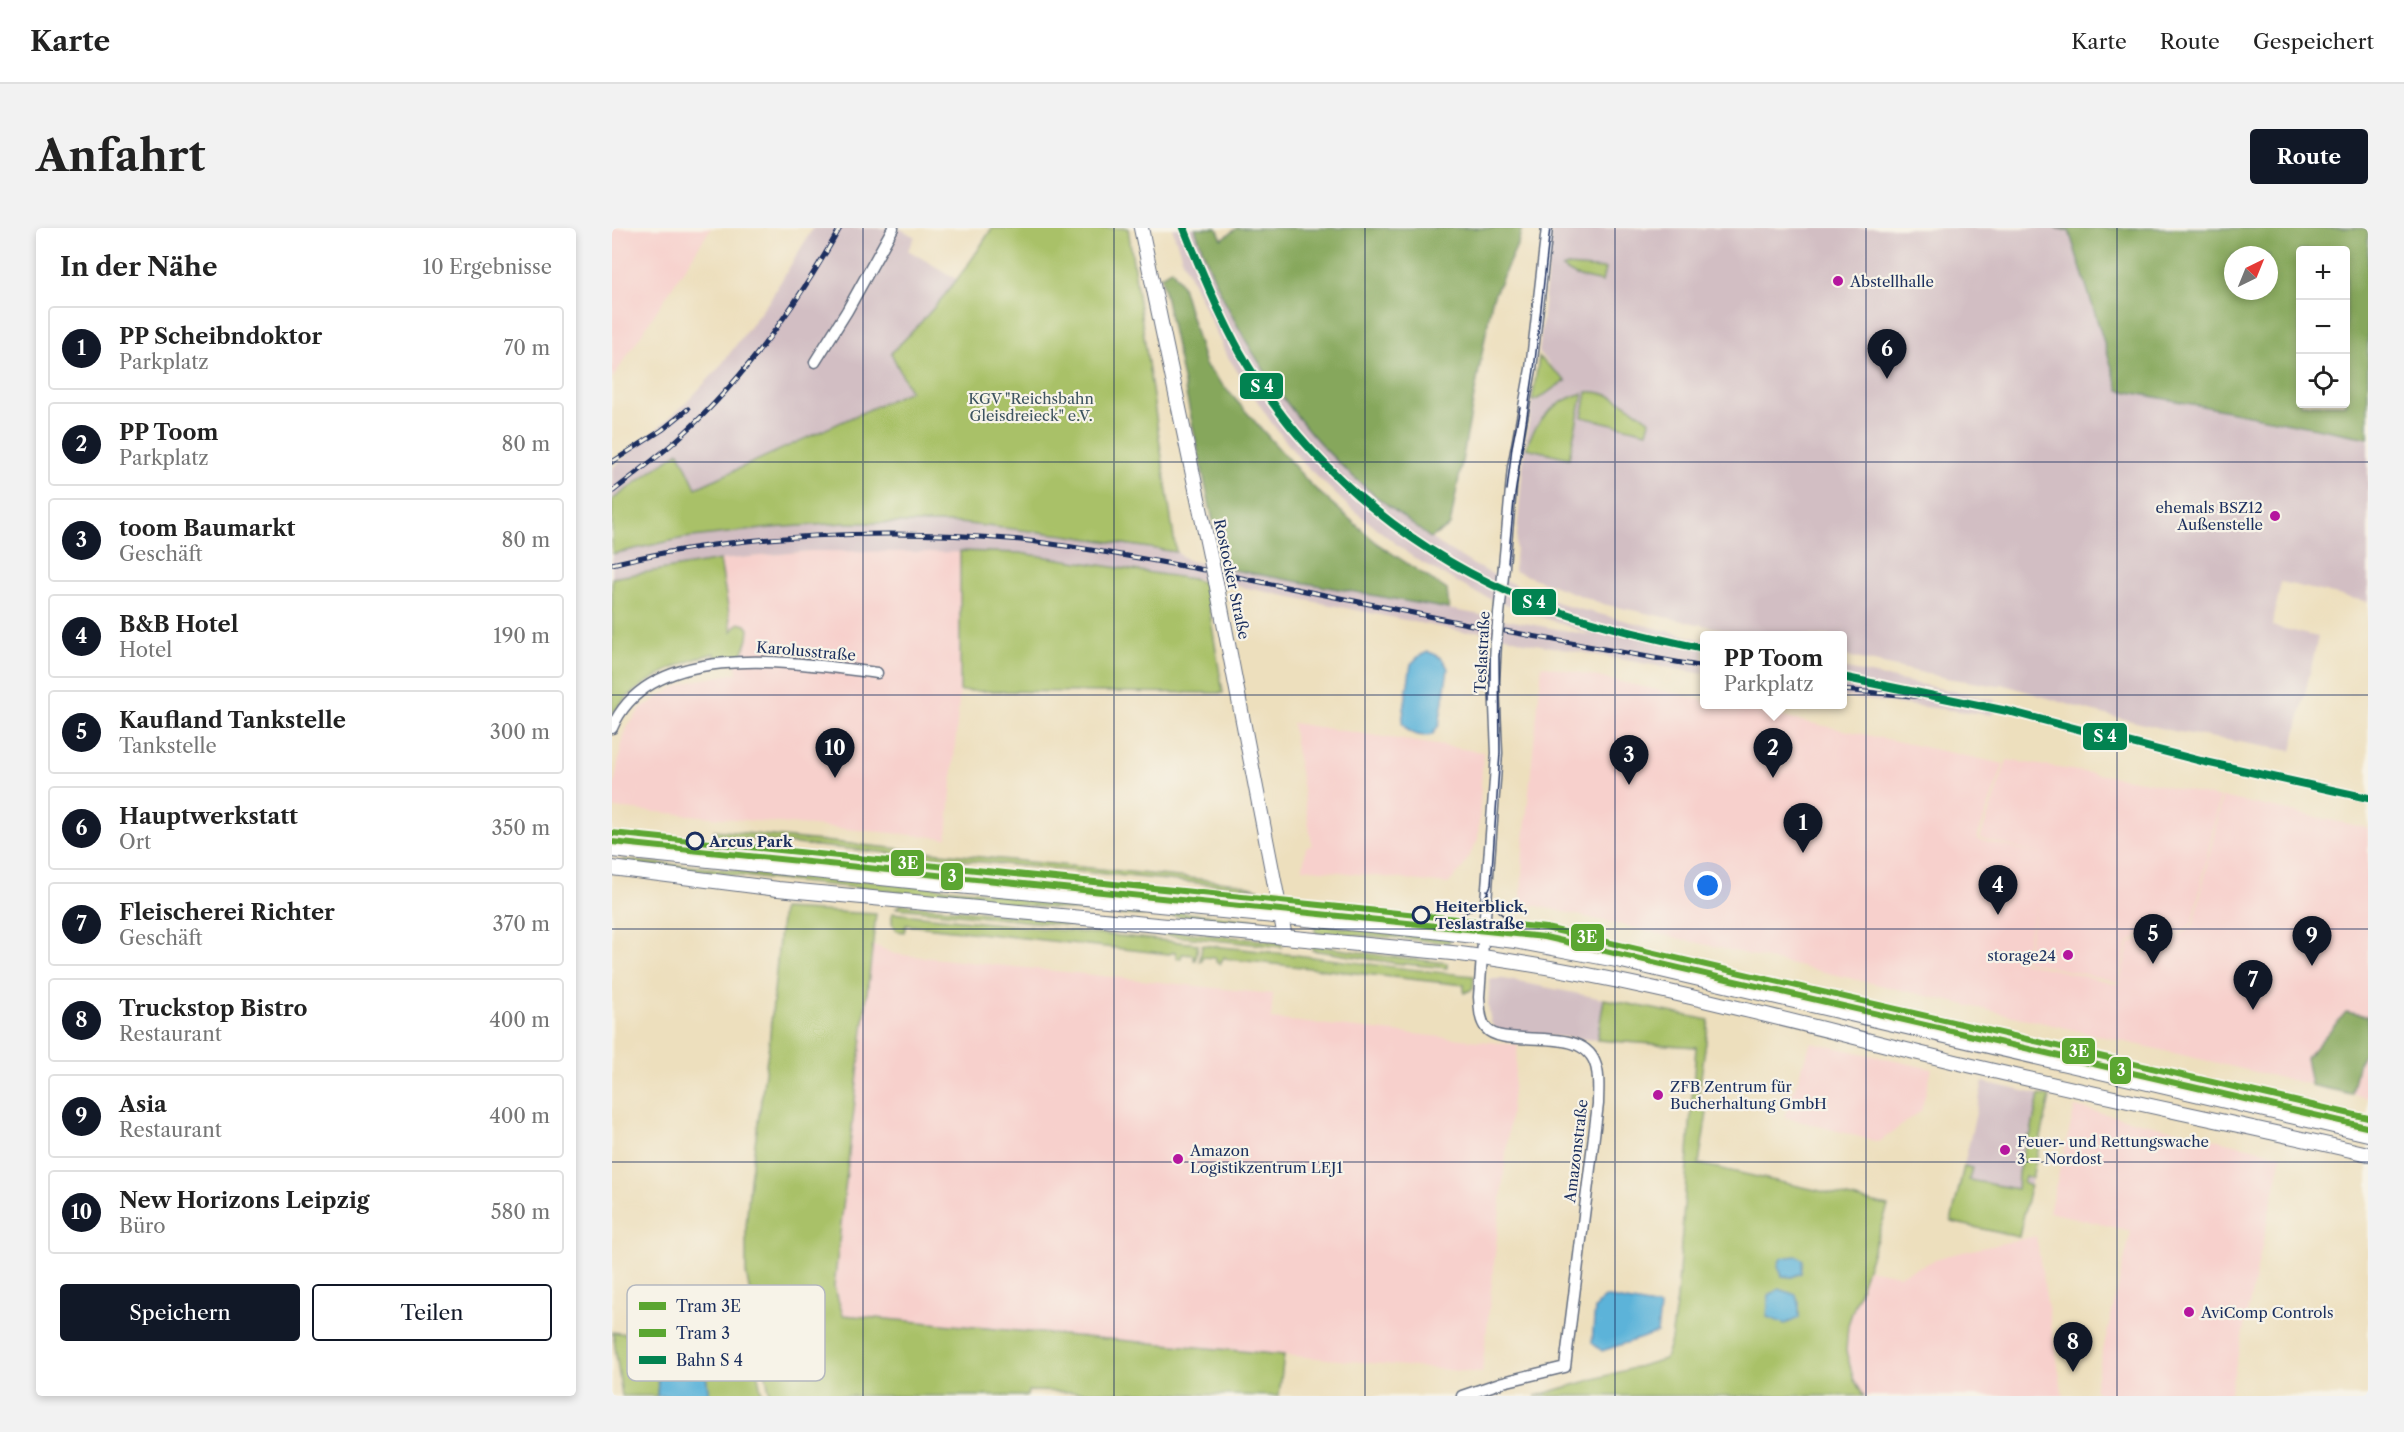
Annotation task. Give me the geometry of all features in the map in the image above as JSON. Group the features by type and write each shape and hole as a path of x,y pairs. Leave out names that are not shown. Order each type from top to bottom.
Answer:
{"main road":[{"name":"Rostocker Straße","path":"1141,228 1216,582 1285,937"},
{"path":"612,850 1484,937 1622,961 2368,1134"},
{"path":"612,868 778,889 1482,957 1619,980 1934,1057 2368,1154"}],"street":[{"path":"815,362 848,311 893,228"},
{"name":"Teslastraße","path":"1484,937 1497,753 1494,682 1496,643 1513,467 1532,358 1546,228"},
{"name":"Karolusstraße","path":"612,728 625,705 640,691 663,679 708,665 749,660 772,661 877,673"},
{"name":"Amazonstraße","path":"1462,1396 1478,1389 1565,1366 1598,1104 1595,1062 1584,1047 1568,1041 1497,1035 1484,1026 1480,1014 1479,997 1484,937"}],"shaded area":[{"path":"612,228 711,228 612,379"},
{"path":"813,228 899,228 915,237 908,250 958,280 928,317 910,391 696,488 679,452 612,500 612,468 685,404 718,369 769,301"},
{"path":"1172,228 1195,228 1225,300 1249,345 1294,410 1323,445 1364,486 1430,538 1474,565 1525,590 1567,606 1700,639 1700,673 1524,642 1505,636 1475,631 1464,632 1203,579 1020,553 810,551 720,560 612,578 612,554 684,538 771,528 844,523 959,523 1065,535 1176,552 1189,561 1595,636 1478,594 1414,558 1347,505 1303,463 1273,425 1226,354 1183,261"},
{"path":"1552,228 2055,228 2069,231 2119,390 2368,438 2368,602 2281,582 2272,626 2318,637 2292,751 2173,731 2090,711 2002,684 1998,686 1946,678 1847,656 1847,631 1731,631 1603,604 1514,571 1524,453 1532,401 1538,400 1553,386 1565,381 1539,353"},
{"name":"Arcus Park","path":"810,551 960,551 960,691 947,838 612,808 622,742 627,728 641,708 674,688 693,681 737,673 720,560"},
{"path":"1542,665 1700,699 1700,709 1745,709 2004,764 1977,839 2043,855 1980,838 2007,760 2148,782 2220,798 2193,923 2169,942 2142,934 2128,943 2118,982 2025,961 2038,898 2023,962 2119,984 2129,944 2142,936 2169,943 2194,924 2222,797 2368,828 2368,1098 1521,902 1523,849"},
{"path":"1847,669 1995,700 1992,715 1847,698"},
{"path":"1292,723 1483,752 1478,840 1462,869 1448,884 1303,868 1306,847 1312,845"},
{"name":"Amazon Logistikzentrum LEJ1","path":"872,946 894,954 1273,994 1271,1019 1518,1045 1482,1373 843,1315 834,1287"},
{"path":"1490,979 1504,979 1604,999 1597,1040 1498,1032 1491,1023 1488,1006"},
{"path":"1811,1042 1932,1069 1921,1111 1879,1142 1784,1117"},
{"path":"1983,1082 2050,1097 2019,1237 1951,1222"},
{"path":"2075,1107 2282,1155 2229,1396 2101,1396 2094,1389 2131,1231 2049,1212"},
{"path":"2036,1236 2063,1396 1864,1396 1854,1380 1846,1351 1848,1325 1868,1269 1899,1275 1945,1256"}],"green space":[{"name":"KGV \"Reichsbahn Gleisdreieck\" e.V.","path":"992,228 1128,228 1176,552 1065,535 959,523 844,523 771,528 684,538 612,554 612,500 679,452 696,488 910,391 891,353 946,294"},
{"path":"1195,228 1217,228 1222,239 1237,228 1522,228 1518,243 1492,300 1450,526 1430,538 1365,487 1311,433 1263,369 1242,334 1208,263"},
{"path":"2055,228 2368,228 2368,438 2119,390 2069,231"},
{"path":"1567,266 1605,269 1602,282 1576,276 1562,268"},
{"path":"1172,269 1182,286 1205,365 1311,485 1378,544 1447,590 1449,609 1223,568 1161,276"},
{"path":"1539,357 1566,381 1532,401"},
{"path":"1587,392 1604,394 1628,406 1650,421 1647,432 1582,417"},
{"path":"1583,393 1569,458 1526,448 1535,428 1547,413 1563,401"},
{"path":"960,551 1020,553 1192,579 1205,583 1223,693 960,691"},
{"path":"720,560 732,631 739,623 746,625 749,629 742,655 715,658 715,653 687,662 645,684 612,714 612,578"},
{"path":"714,830 1238,883 1260,889 714,836"},
{"path":"724,847 1261,901 1251,906 1241,906 724,853"},
{"path":"623,860 742,871 779,871 1265,921 1253,924 1164,915 1119,915 625,864 622,863"},
{"path":"901,904 1281,942 1282,947 896,908"},
{"path":"782,909 876,914 834,1287 843,1315 1284,1355 1279,1396 1028,1391 1027,1396 770,1396 767,1381 825,1381 825,1285 748,1285 746,1273 746,1227 750,1179 769,1044"},
{"path":"892,913 1198,944 1196,960 1194,960 1194,955 1182,954 1178,959 1175,952 1169,954 906,925 904,932 897,931 892,924"},
{"path":"1315,924 1450,938 1449,943 1318,934 1315,932"},
{"path":"1202,945 1474,976 1473,989 1464,993 1464,985 1224,957 1220,964 1216,962 1216,958 1203,957 1200,961"},
{"path":"1312,945 1447,963 1447,968 1395,963 1312,950"},
{"path":"1604,999 1709,1020 1698,1098 1707,1113 1699,1164 1888,1206 1848,1325 1846,1351 1854,1380 1864,1396 1535,1396 1665,1359 1671,1340 1677,1298 1696,1047 1597,1040"},
{"path":"2346,1012 2368,1016 2368,1049 2359,1061 2352,1094 2311,1085 2306,1058"},
{"path":"2039,1095 2050,1097 2032,1178 2025,1176 2023,1183 2030,1186 2019,1237 1951,1222 1964,1166 1972,1168 1969,1180 2017,1189 2018,1173 2027,1136 2030,1137"},
{"path":"613,1332 627,1334 627,1381 658,1381 657,1396 622,1396"},
{"path":"707,1381 759,1381 762,1396 709,1396"}],"water":[{"path":"1428,652 1441,658 1448,669 1439,725 1432,735 1423,736 1411,733 1402,723 1411,664 1419,656"},
{"path":"1797,1256 1803,1260 1801,1273 1792,1277 1782,1276 1778,1266 1781,1258"},
{"path":"1779,1289 1796,1295 1799,1302 1799,1318 1785,1324 1767,1317 1769,1295"},
{"path":"1605,1297 1660,1307 1657,1333 1602,1351 1592,1343 1595,1308"},
{"path":"658,1381 707,1381 709,1396 657,1396"}],"tram line":[{"path":"1451,917 1476,907 1491,885 1500,753 1499,656 1514,501 1534,370 1550,228"},
{"path":"1507,490 1520,407"},
{"path":"1490,657 1490,702"},
{"name":"3E","path":"612,833 1546,928 2368,1118"},
{"name":"3","path":"612,842 1545,937 2366,1127"},
{"path":"1487,890 1495,908 1521,925"}],"railway":[{"path":"612,492 680,437 748,365 788,312 840,228"},
{"path":"612,462 662,430 688,409"},
{"path":"612,564 711,545 815,536 920,534 1021,540 1205,570"},
{"path":"1222,574 1487,628"},
{"path":"1505,631 1700,666"},
{"path":"1847,690 1923,697 1993,708"}],"transit line":[{"path":"1184,228 1224,322 1268,396 1300,437 1335,475 1374,509 1416,540 1460,568 1506,591 1591,622 1700,648"},
{"path":"1847,678 2012,712 2201,761 2368,798"}],"place":[{"name":"Abstellhalle","path":"1838,281"},
{"name":"Hauptwerkstatt","path":"1887,379"},
{"name":"ehemals BSZ12 Außenstelle","path":"2275,516"},
{"name":"New Horizons Leipzig","path":"835,778"},
{"name":"PP Toom","path":"1773,778"},
{"name":"toom Baumarkt","path":"1629,785"},
{"name":"Arcus Park","path":"695,841"},
{"name":"PP Scheibndoktor","path":"1803,853"},
{"name":"Heiterblick, Teslastraße","path":"1421,915"},
{"name":"B&B Hotel","path":"1998,915"},
{"name":"storage24","path":"2068,955"},
{"name":"Kaufland Tankstelle","path":"2153,964"},
{"name":"Asia","path":"2312,966"},
{"name":"Fleischerei Richter","path":"2253,1010"},
{"name":"ZFB Zentrum für Bucherhaltung GmbH","path":"1658,1095"},
{"name":"Feuer- und Rettungswache 3 – Nordost","path":"2005,1150"},
{"name":"Amazon Logistikzentrum LEJ1","path":"1178,1159"},
{"name":"AviComp Controls","path":"2189,1312"},
{"name":"Truckstop Bistro","path":"2073,1372"}]}
